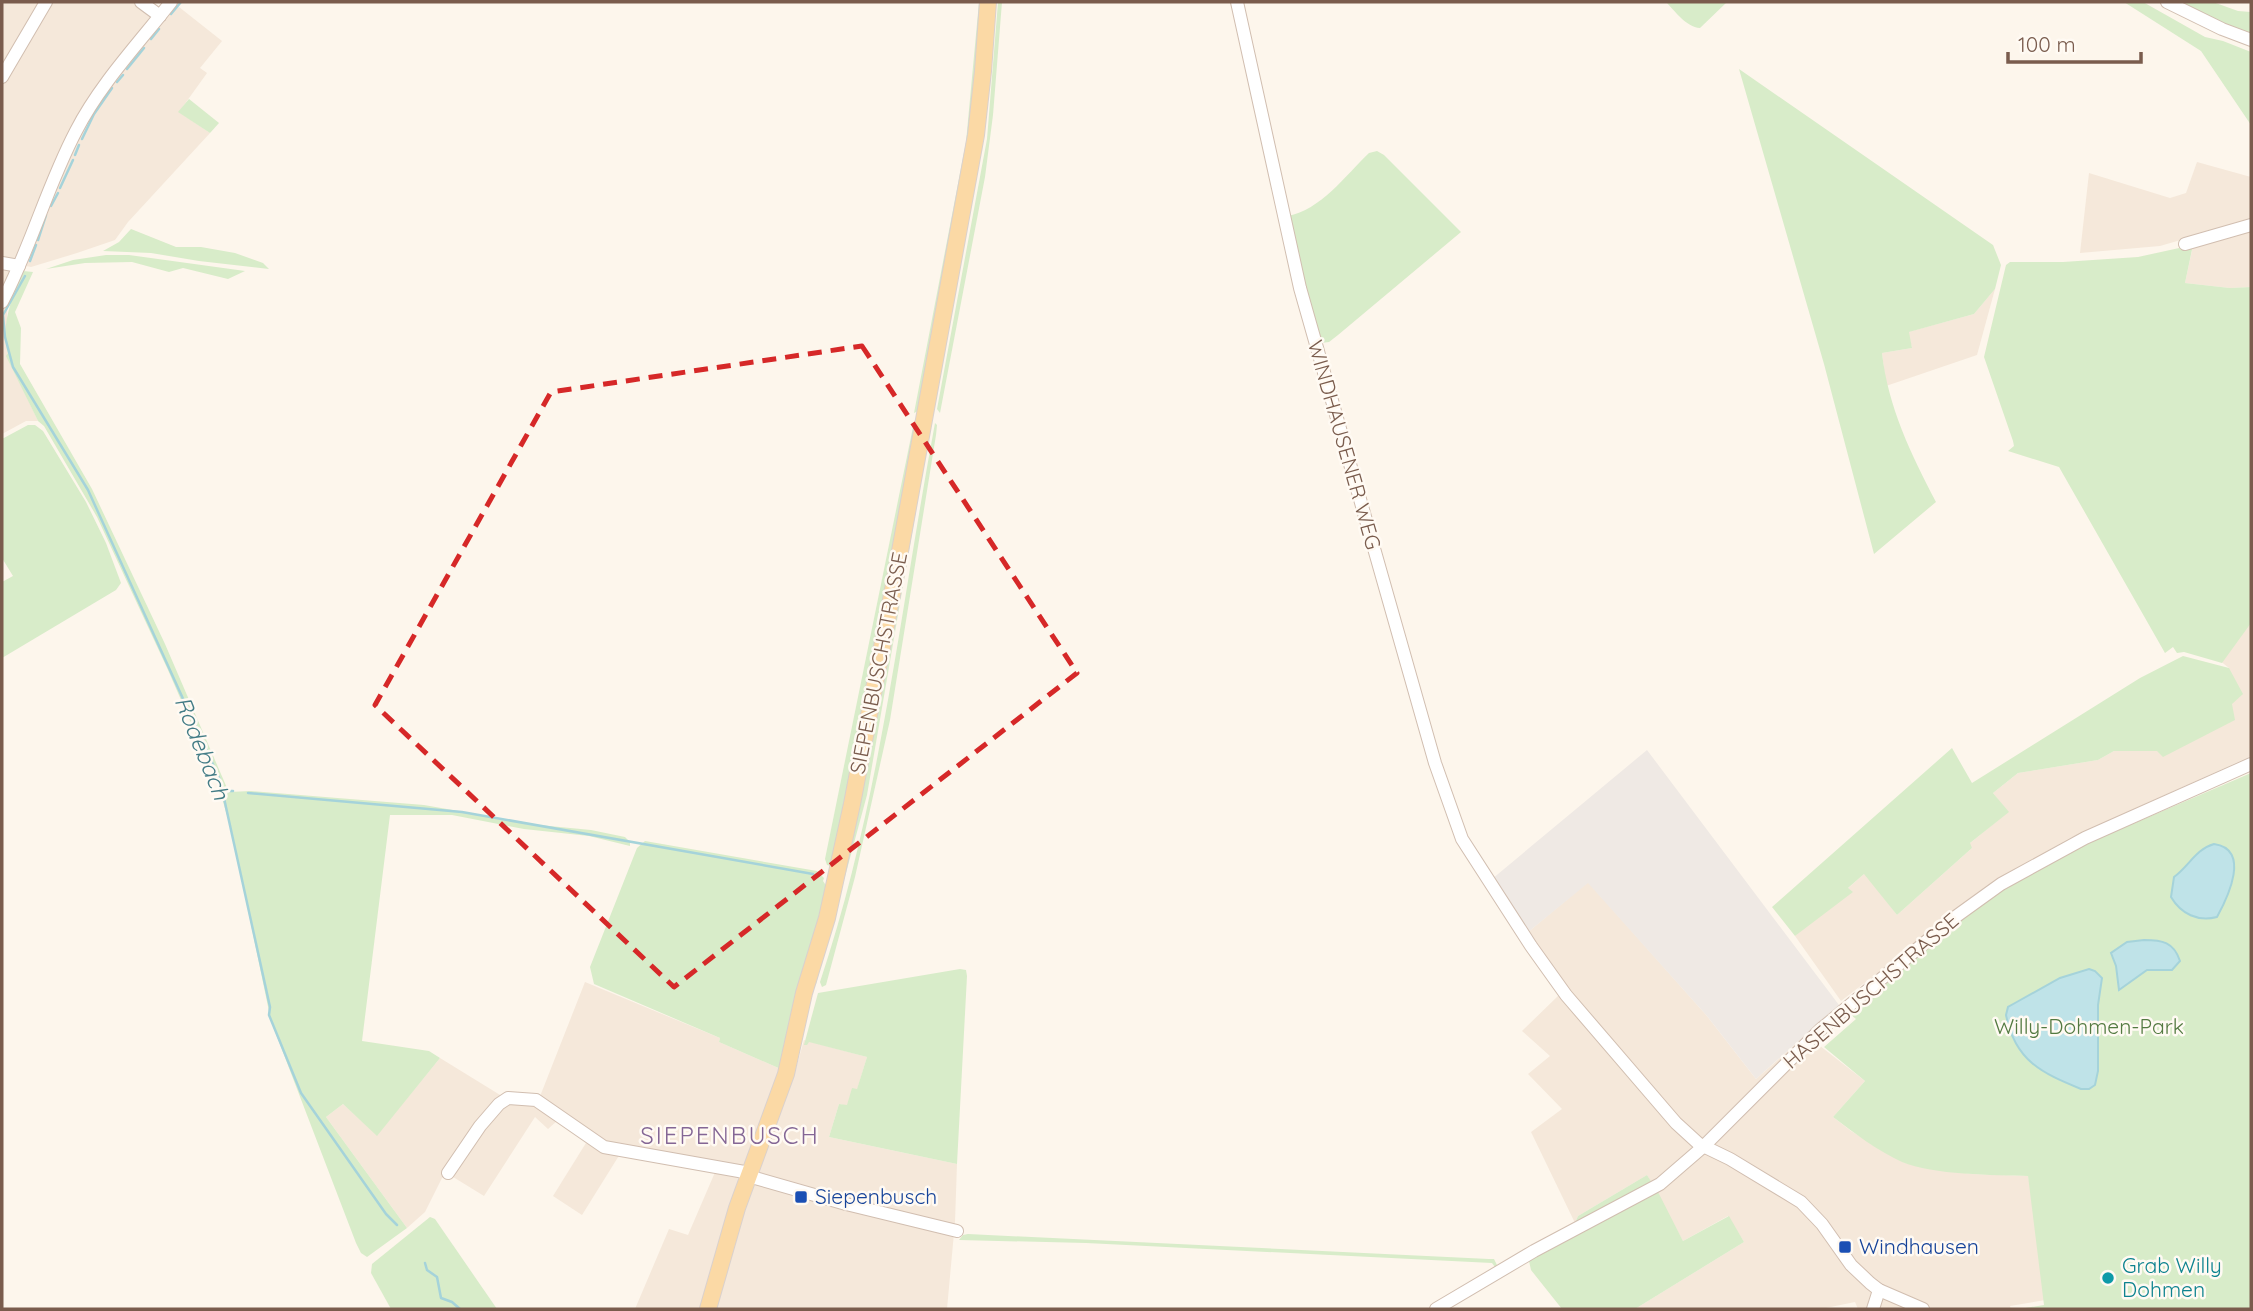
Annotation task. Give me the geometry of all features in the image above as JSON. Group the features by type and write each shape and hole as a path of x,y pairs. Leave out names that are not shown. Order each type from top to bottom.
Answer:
{"main road":[{"name":"SIEPENBUSCHSTRASSE","path":"708,1309 749,1175 786,1074 804,993 827,918 852,804 972,157 984,72 988,2"}],"street":[{"path":"2,77 46,2"},
{"path":"141,2 160,16"},
{"path":"2,302 76,130 106,85 171,2"},
{"name":"WINDHAUSENER WEG","path":"1237,2 1291,254 1325,381 1450,808 1462,839 1566,995 1676,1123 1704,1146 1801,1202 1822,1224 1851,1265 1879,1290 1923,1309"},
{"path":"2167,2 2251,40"},
{"path":"2185,244 2251,225"},
{"path":"2,263 19,266"},
{"name":"HASENBUSCHSTRASSE","path":"1436,1309 1519,1259 1660,1184 1704,1146 1820,1030 1931,937 1999,885 2085,838 2251,764"},
{"path":"448,1173 480,1126 499,1104 508,1098 536,1101 604,1147 749,1175 846,1204 957,1231"},
{"path":"1873,1309 1879,1290"}],"highlighted area":[{"path":"862,346 1077,673 674,987 375,705 551,392"}],"shaded area":[{"path":"2,2 42,2 50,6 53,2 137,2 161,20 179,7 222,41 200,68 207,73 179,112 210,133 128,222 115,240 31,267 26,266 7,305 7,356 38,421 26,421 2,434"},
{"path":"2197,162 2251,177 2251,287 2230,288 2185,283 2193,246 2191,237 2160,246 2080,253 2089,173 2170,198 2186,193"},
{"path":"1995,289 1977,355 1886,386 1882,353 1912,348 1908,332 1974,314"},
{"path":"2251,587 2251,756 2068,839 2001,878 1841,1001 1795,936 1865,873 1897,915 1972,848 1969,844 2008,812 1993,793 2018,773 2098,760 2114,751 2157,751 2232,704 2229,668 2204,648"},
{"path":"1647,750 1839,1005 1756,1079 1707,1016 1588,883 1527,933 1492,879"},
{"path":"1588,882 1707,1016 1756,1079 1806,1035 1865,1081 1833,1117 1851,1131 1903,1162 1971,1174 2028,1176 2051,1299 2010,1306 2011,1309 1858,1309 1855,1302 1821,1309 1635,1309 1744,1242 1728,1216 1683,1241 1647,1175 1578,1216 1575,1223 1531,1132 1562,1109 1528,1074 1550,1056 1522,1031 1559,995 1527,933"},
{"path":"585,982 720,1038 719,1042 783,1070 795,1072 804,1040 867,1057 857,1090 847,1106 839,1104 829,1137 957,1164 947,1309 635,1309 669,1229 688,1235 719,1163 622,1149 558,1120 548,1129 535,1117 484,1196 445,1172 425,1212 407,1228 326,1117 343,1104 377,1135 440,1058 505,1098 537,1104"},
{"path":"586,1143 620,1154 582,1215 553,1196"}],"green space":[{"path":"979,2 984,2 973,129 918,411 914,413 966,142"},
{"path":"998,2 1002,2 985,177 940,413 937,409 987,139"},
{"path":"1666,2 1727,2 1700,28 1685,22"},
{"path":"2124,2 2143,2 2205,37 2251,52 2251,125 2201,51"},
{"path":"2175,2 2213,2 2238,11 2251,12 2251,35 2204,17"},
{"path":"1739,69 1993,245 2001,265 1995,289 1974,314 1909,332 1912,348 1882,353 1895,411 1936,502 1874,554 1824,364"},
{"path":"189,99 219,123 210,133 178,112"},
{"path":"1377,151 1461,232 1338,335 1329,342 1321,343 1287,216 1299,213 1321,200 1369,153"},
{"path":"131,229 176,247 201,247 235,253 263,263 269,269 151,253 103,251 119,242"},
{"path":"2193,245 2185,283 2230,288 2251,287 2251,623 2222,663 2184,652 2177,653 2173,647 2165,653 2059,467 2008,451 2014,446 2013,441 1984,357 2006,265 2010,262 2138,257"},
{"path":"129,255 245,271 228,279 183,268 169,272 132,262 85,263 46,269 73,260"},
{"path":"23,271 33,272 15,312 21,328 20,364 92,489 165,644 227,788 222,789 218,785 97,517 44,426 38,421 6,356 8,312"},
{"path":"931,423 867,795 816,984 814,982"},
{"path":"935,423 936,435 890,720 855,877 826,985 822,987 820,982 859,844 874,774"},
{"path":"28,425 35,425 43,431 86,502 121,583 116,590 2,658 2,582 13,576 2,558 2,439"},
{"path":"913,427 915,433 878,645 831,866 827,865 825,859"},
{"path":"2183,656 2229,668 2243,694 2232,704 2235,720 2163,757 2157,751 2114,751 2098,760 2018,773 1993,793 2009,812 1970,843 1972,848 1897,915 1864,874 1848,888 1853,892 1795,936 1772,907 1952,748 1972,783 2140,678"},
{"name":"Willy-Dohmen-Park","path":"2251,773 2251,1309 2019,1309 2044,1305 2028,1176 1930,1170 1902,1162 1875,1147 1833,1117 1865,1081 1824,1047 1856,1019 1850,1014 1985,901 2072,850"},
{"path":"251,791 424,805 539,825 591,830 625,837 630,842 630,846 589,836 524,829 452,815 390,815 362,1041 429,1051 440,1058 377,1136 343,1104 326,1117 407,1228 367,1257 361,1253 356,1243 271,1021 232,833 222,798 229,792"},
{"path":"645,841 817,871 824,878 827,887 783,1070 719,1042 720,1038 594,984 590,967 637,848"},
{"path":"966,970 967,976 957,1164 829,1137 839,1104 847,1105 852,1088 857,1089 867,1057 809,1042 804,1045 818,993"},
{"path":"1647,1175 1652,1183 1575,1223 1578,1216"},
{"path":"1657,1190 1683,1241 1729,1216 1744,1242 1635,1309 1562,1309 1531,1270 1529,1261"},
{"path":"430,1217 435,1219 497,1309 391,1309 371,1273 372,1264"},
{"path":"968,1234 1494,1259 1497,1265 1495,1267 1492,1263 1086,1243 959,1240"}],"water":[{"path":"2214,844 2225,848 2232,855 2234,875 2217,917 2197,917 2185,912 2171,897 2174,877 2197,854"},
{"path":"2144,940 2166,943 2171,946 2180,961 2172,970 2147,970 2119,990 2116,966 2111,953 2127,942"},
{"path":"2089,969 2102,978 2098,1005 2098,1071 2095,1085 2089,1089 2081,1089 2032,1063 2016,1044 2006,1015 2008,1007 2060,978"}],"waterway":[{"name":"Rodebach","path":"171,14 181,2"},
{"name":"Rodebach","path":"151,39 159,29"},
{"name":"Rodebach","path":"127,69 144,48"},
{"name":"Rodebach","path":"117,82 123,75"},
{"name":"Rodebach","path":"82,139 94,114 112,88"},
{"name":"Rodebach","path":"75,155 79,145"},
{"name":"Rodebach","path":"60,188 73,160"},
{"name":"Rodebach","path":"51,206 58,193"},
{"name":"Rodebach","path":"38,240 46,215"},
{"name":"Rodebach","path":"30,261 36,245"},
{"name":"Rodebach","path":"25,276 3,315 5,337 13,367 88,490 220,780 270,1007 269,1015 301,1093 386,1214 397,1225"},
{"path":"224,791 233,791"},
{"path":"248,793 462,812 813,874"},
{"name":"Rodebach","path":"425,1263 427,1270 437,1277 441,1298 460,1309"}],"place":[{"name":"Siepenbusch","path":"801,1197"},
{"name":"Windhausen","path":"1845,1247"},
{"name":"Grab Willy Dohmen","path":"2108,1278"}],"district":[{"name":"SIEPENBUSCH","path":"730,1136"}]}
